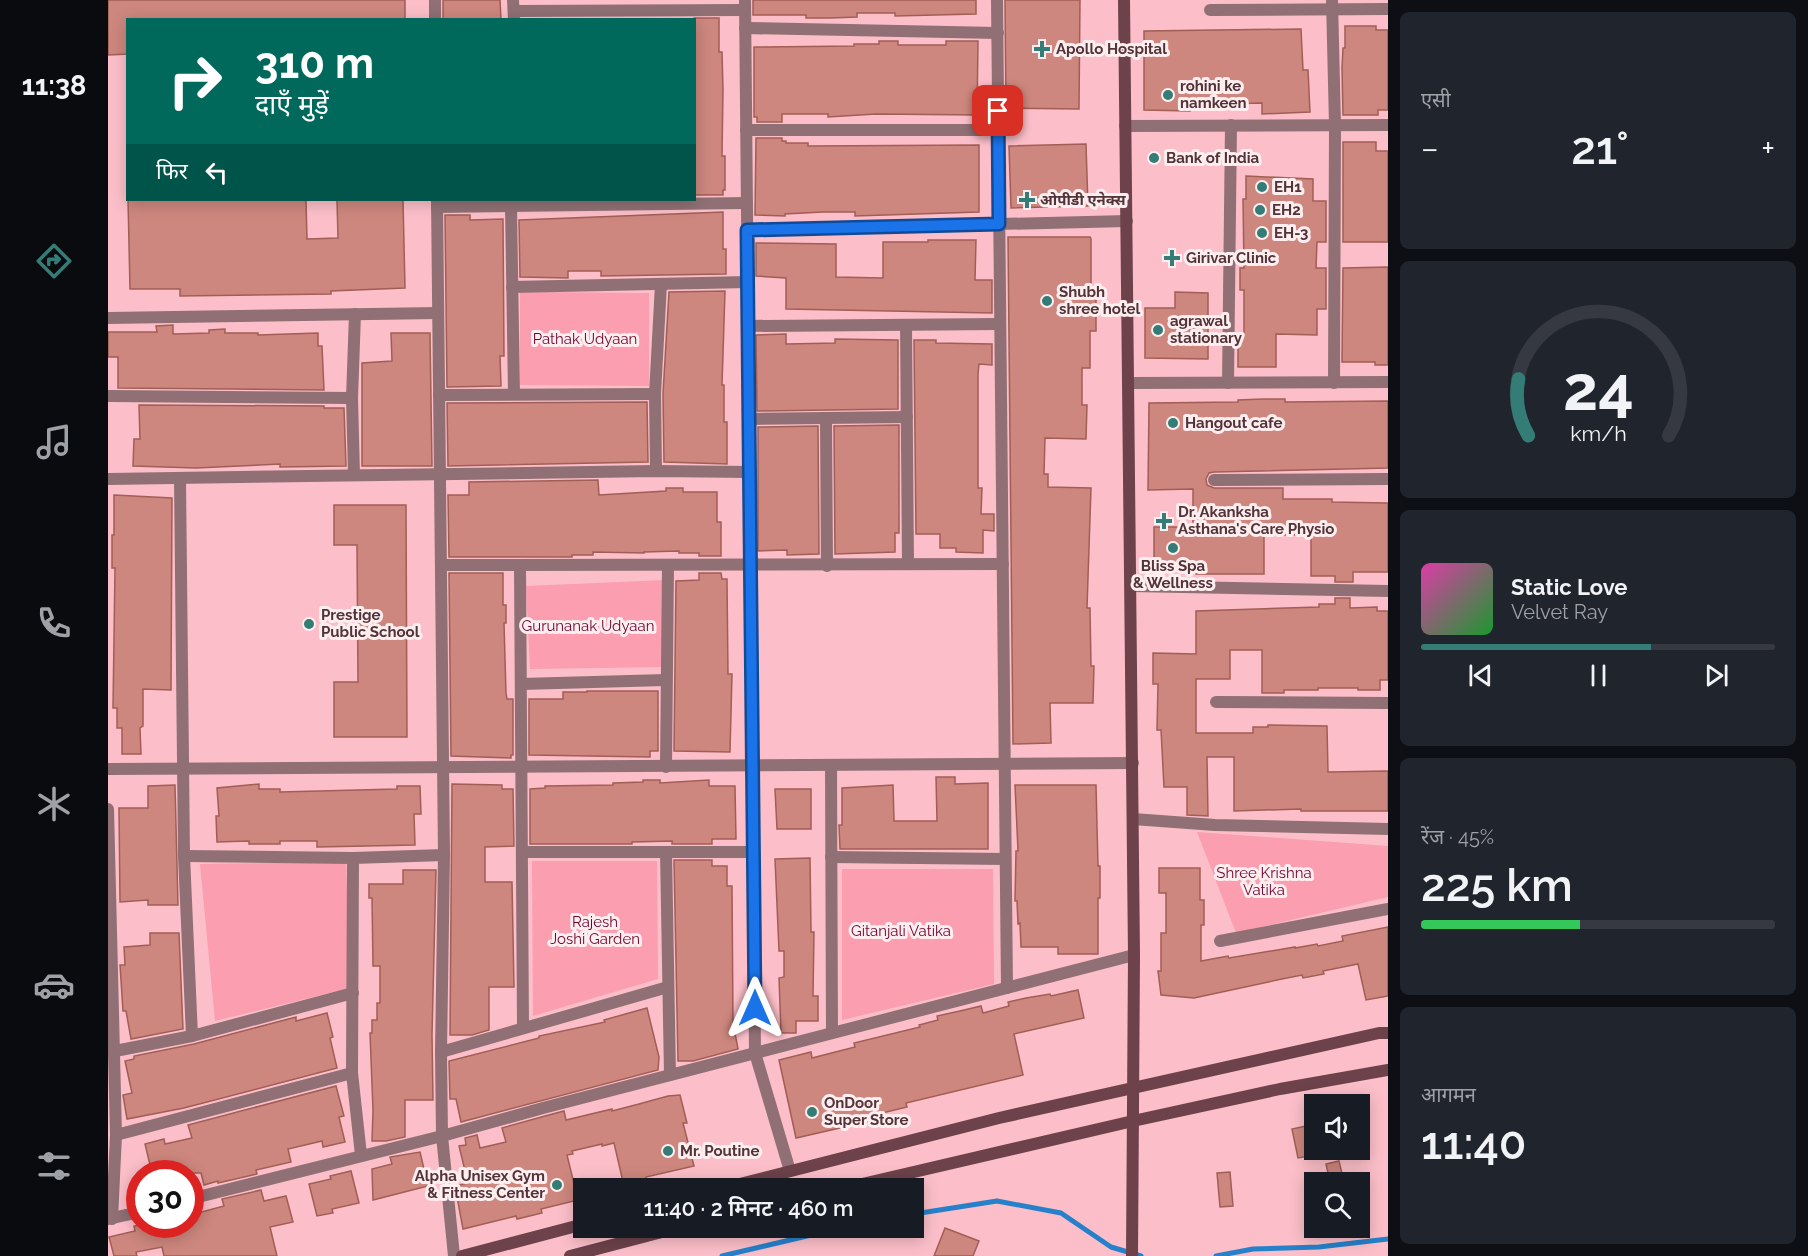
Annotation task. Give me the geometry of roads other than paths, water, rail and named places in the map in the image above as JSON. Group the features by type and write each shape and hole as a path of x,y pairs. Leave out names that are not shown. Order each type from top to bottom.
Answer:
{"main road":[{"path":"1124,0 1134,955 1132,1256"},
{"path":"763,1178 999,1118 1379,1033 1388,1033"},
{"path":"887,1178 1133,1120 1280,1089 1388,1070"},
{"path":"462,1256 573,1227"},
{"path":"570,1256 639,1238"}],"street":[{"path":"435,0 435,18"},
{"path":"997,0 1007,988"},
{"path":"514,10 660,15 745,5 755,1053 790,1171"},
{"path":"1332,5 1335,125 1334,382"},
{"path":"1210,10 1332,5 1388,9"},
{"path":"745,28 998,33"},
{"path":"1228,383 1231,125"},
{"path":"1125,126 1388,125"},
{"path":"746,130 998,130"},
{"path":"454,1256 442,1136 444,855 437,203 511,206 660,202 747,203"},
{"path":"511,206 514,394"},
{"path":"747,230 1127,221"},
{"path":"512,287 748,282"},
{"path":"656,471 655,394 661,284"},
{"path":"108,318 438,313"},
{"path":"354,475 352,398 355,314"},
{"path":"748,326 1000,324"},
{"path":"906,325 908,564"},
{"path":"1129,383 1388,382"},
{"path":"439,395 655,394"},
{"path":"108,396 352,398"},
{"path":"749,419 907,417"},
{"path":"826,418 827,566"},
{"path":"108,479 656,471 750,472"},
{"path":"180,479 184,856 192,1036"},
{"path":"1214,480 1388,479"},
{"path":"441,565 1003,564"},
{"path":"520,565 523,1028"},
{"path":"666,766 668,565"},
{"path":"1131,586 1388,591"},
{"path":"520,684 666,680"},
{"path":"1216,702 1388,703"},
{"path":"108,769 1132,763"},
{"path":"831,765 832,1033"},
{"path":"108,809 116,1135 110,1219 126,1215"},
{"path":"1133,819 1215,825 1388,829"},
{"path":"522,852 753,852"},
{"path":"666,852 670,1075"},
{"path":"184,856 353,858 444,855"},
{"path":"831,857 1005,859"},
{"path":"353,858 352,1073 361,1155"},
{"path":"1220,941 1388,909"},
{"path":"204,1195 442,1136 1134,955"},
{"path":"441,1052 668,987"},
{"path":"115,1051 192,1036 353,993"},
{"path":"116,1135 352,1073"}],"waterway":[{"path":"924,1212 997,1201 1061,1213 1111,1247 1141,1256"},
{"path":"722,1256 798,1238"},
{"path":"1216,1256 1253,1249 1319,1247 1388,1239"}],"place":[{"name":"Apollo Hospital","path":"1042,49"},
{"name":"rohini ke namkeen","path":"1168,95"},
{"name":"Bank of India","path":"1154,158"},
{"name":"EH1","path":"1262,187"},
{"name":"ओपीडी एनेक्स","path":"1027,200"},
{"name":"EH2","path":"1260,210"},
{"name":"EH-3","path":"1262,233"},
{"name":"Girivar Clinic","path":"1172,258"},
{"name":"Shubh shree hotel","path":"1047,301"},
{"name":"agrawal stationary","path":"1158,330"},
{"name":"Hangout cafe","path":"1173,423"},
{"name":"Dr. Akanksha Asthana's Care Physio","path":"1164,521"},
{"name":"Bliss Spa & Wellness","path":"1173,548"},
{"name":"Prestige Public School","path":"309,624"},
{"name":"OnDoor Super Store","path":"812,1112"},
{"name":"Mr. Poutine","path":"668,1151"},
{"name":"Alpha Unisex Gym & Fitness Center","path":"557,1185"}],"park label":[{"name":"Pathak Udyaan","path":"585,339"},
{"name":"Gurunanak Udyaan","path":"588,626"},
{"name":"Shree Krishna Vatika","path":"1264,882"},
{"name":"Rajesh Joshi Garden","path":"595,930"},
{"name":"Gitanjali Vatika","path":"901,931"}]}
